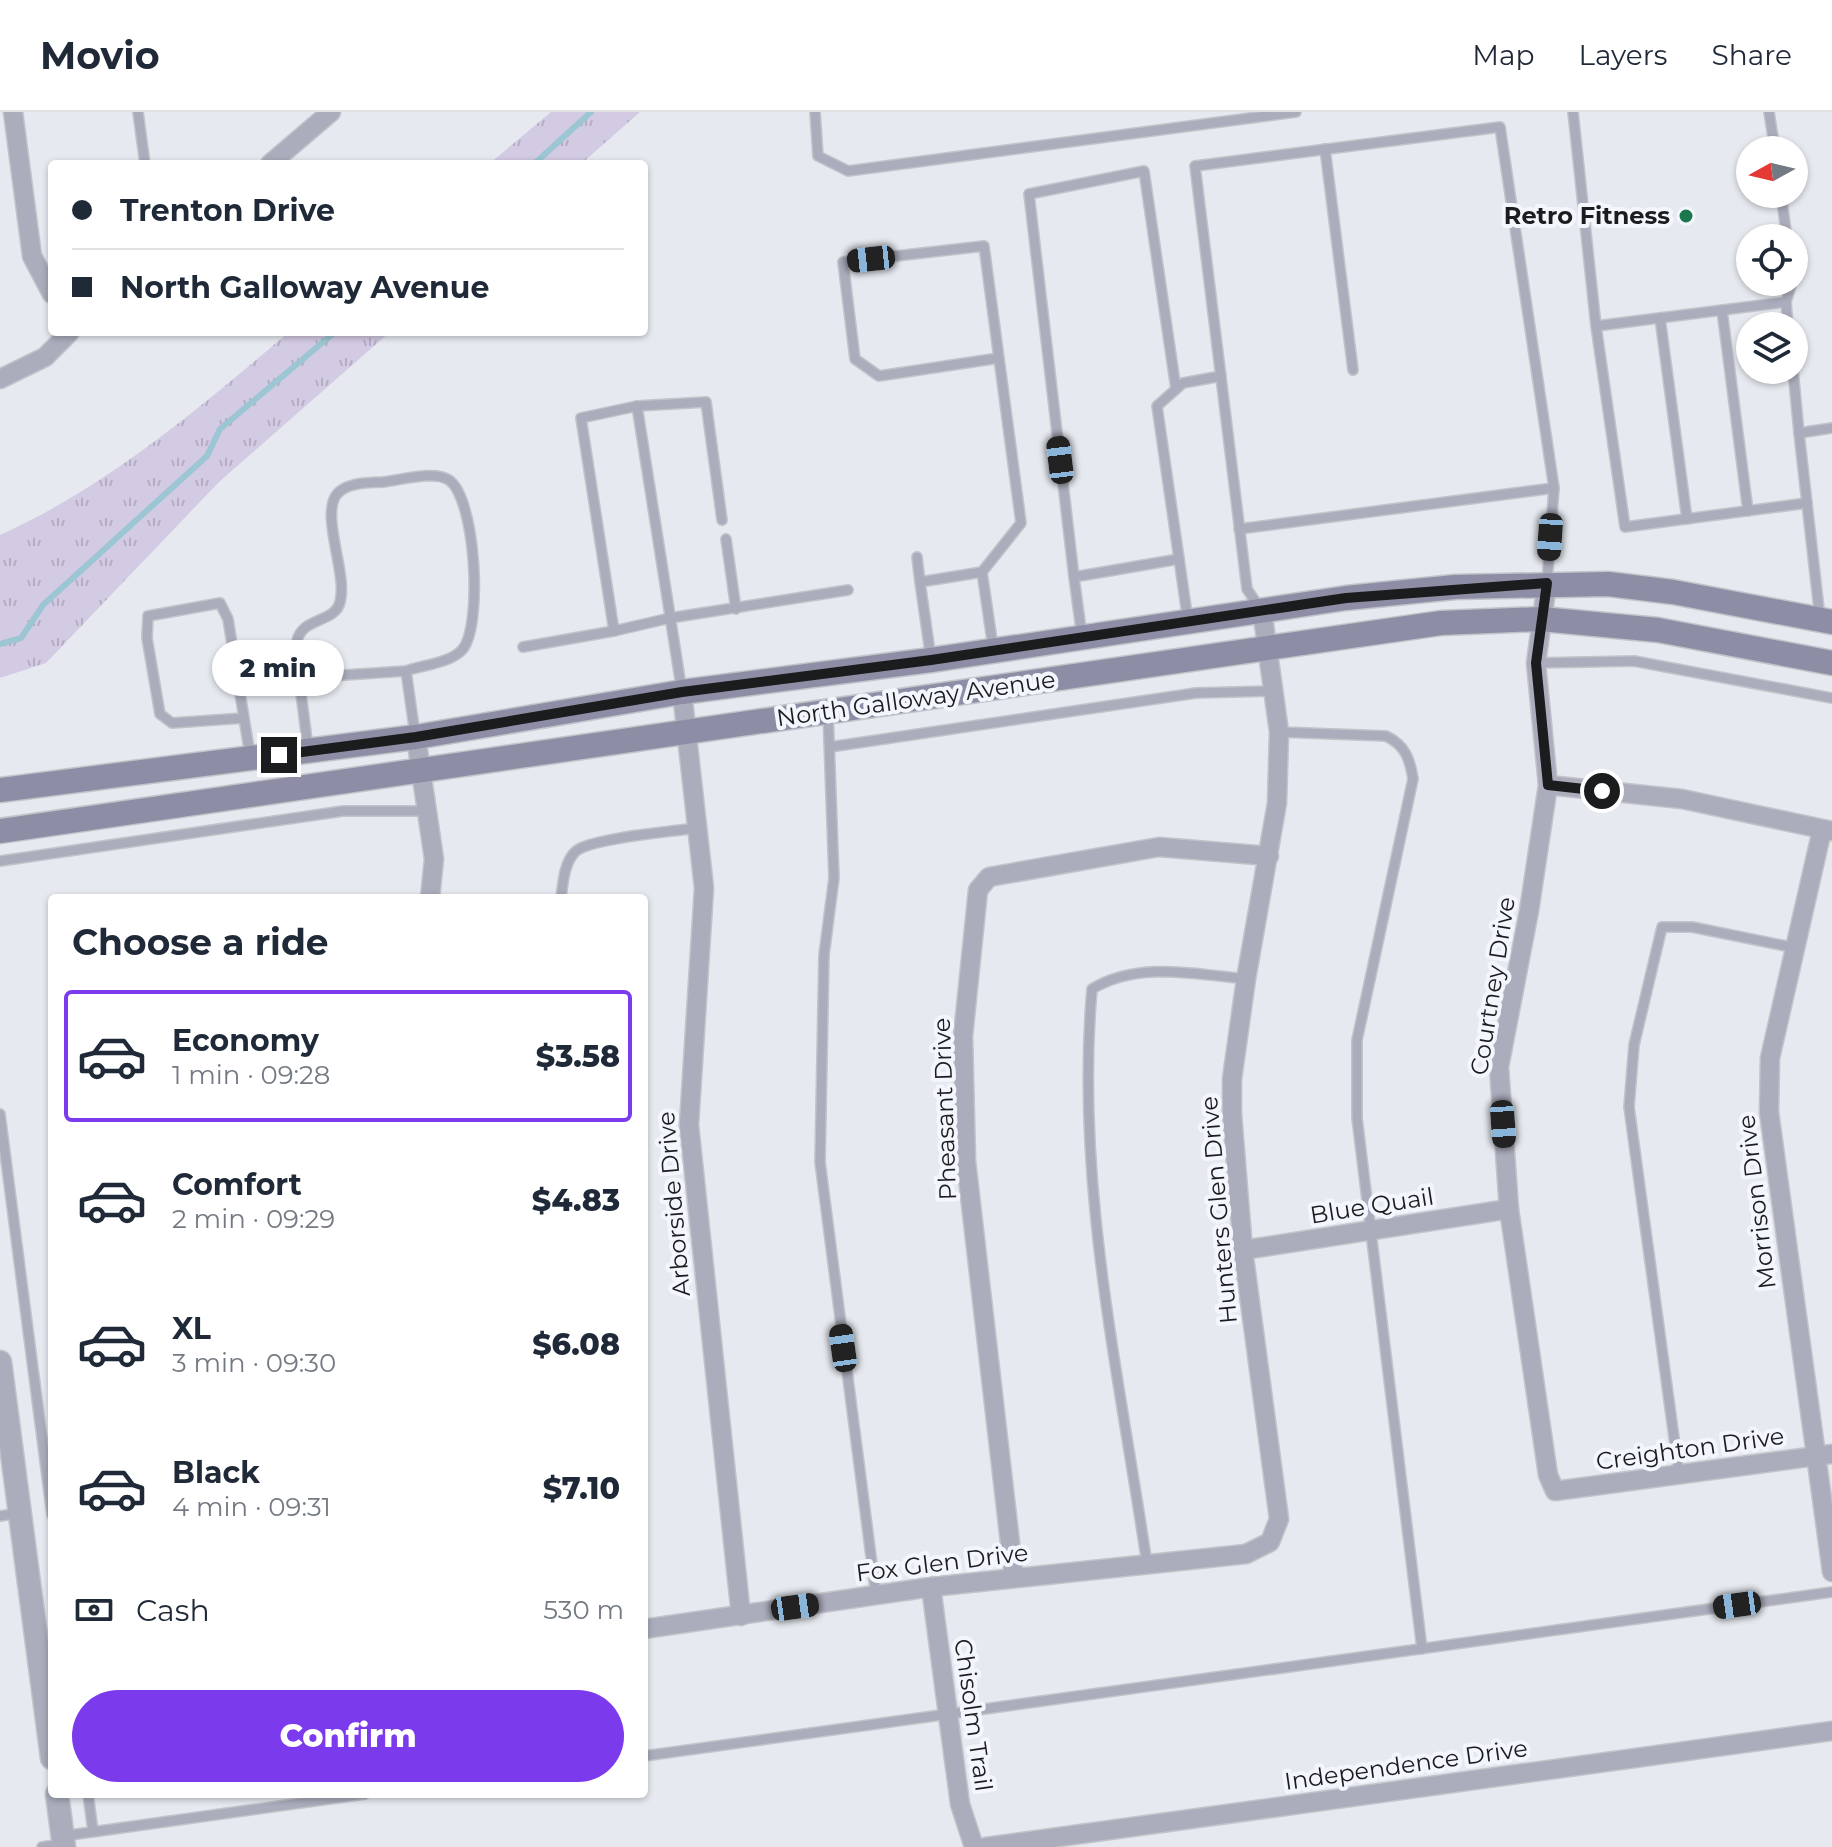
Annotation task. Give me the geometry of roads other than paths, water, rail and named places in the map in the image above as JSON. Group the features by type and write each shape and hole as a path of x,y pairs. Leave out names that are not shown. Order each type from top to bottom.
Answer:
{"main road":[{"name":"North Galloway Avenue","path":"0,790 416,737 682,692 1439,588 1547,583 1608,584 1673,592 1826,621"},
{"name":"North Galloway Avenue","path":"0,831 1441,623 1541,619 1658,630 1822,661"},
{"path":"1822,661 1826,621"}],"street":[{"path":"13,112 32,256 48,286"},
{"path":"274,160 321,115"},
{"path":"0,379 45,357 66,336"},
{"name":"Courtney Drive","path":"1547,583 1536,663 1548,785 1529,911 1499,1067 1509,1209 1548,1475 1555,1491"},
{"name":"Hunters Glen Drive","path":"1246,1554 1270,1542 1279,1519 1243,1250 1232,1079 1277,803 1279,732 1262,610"},
{"name":"Arborside Drive","path":"682,692 704,888 689,1125 741,1616"},
{"path":"416,737 434,859 430,894"},
{"path":"1548,785 1682,799 1827,831"},
{"name":"Morrison Drive","path":"1827,831 1770,1058 1769,1112 1823,1455 1832,1572"},
{"name":"Pheasant Drive","path":"1014,1577 966,1161 963,1036 978,890 989,877 1121,851 1159,847 1202,848 1269,856"},
{"name":"Blue Quail","path":"1243,1250 1509,1209"},
{"path":"0,1362 10,1514 48,1735"},
{"name":"Creighton Drive","path":"1555,1491 1823,1455"},
{"name":"Fox Glen Drive","path":"648,1628 931,1587 1246,1554"},
{"name":"Chisolm Trail","path":"931,1587 960,1804 974,1847"},
{"name":"Independence Drive","path":"986,1847 1832,1731"},
{"path":"57,1798 58,1843"}],"lane":[{"path":"138,112 144,160"},
{"path":"815,112 818,156 848,171 1296,112"},
{"path":"1573,112 1596,326 1625,527 1807,503"},
{"path":"1769,112 1773,136"},
{"path":"1262,610 1247,589 1195,166 1500,127 1554,488 1547,583"},
{"path":"1325,149 1353,370"},
{"path":"1082,637 1029,194 1144,171 1176,389"},
{"path":"920,582 982,572 1021,523 999,358 984,246 843,262 855,359 879,376 999,358"},
{"path":"1787,312 1788,296"},
{"path":"1596,326 1786,302"},
{"path":"1722,310 1748,511"},
{"path":"1660,318 1687,519"},
{"path":"1188,621 1157,406 1183,383 1221,376"},
{"path":"1794,384 1807,503 1826,621"},
{"path":"614,631 581,418 637,406 706,402 722,520"},
{"path":"637,406 682,692"},
{"path":"1799,433 1832,428"},
{"path":"299,678 406,671 456,656 466,646 471,625 473,548 468,513 458,489 447,478 430,476 353,485 338,493 333,503 333,528 342,582 340,606 302,631 297,640 299,678 308,751"},
{"path":"1239,529 1554,488"},
{"path":"726,539 736,609"},
{"path":"917,557 931,660"},
{"path":"1074,577 1179,559"},
{"path":"982,572 993,651"},
{"path":"523,647 670,618 848,590"},
{"path":"244,718 172,723 160,714 147,638 148,616 220,603 228,619 251,759"},
{"path":"1536,663 1634,661 1832,698"},
{"path":"406,671 416,737"},
{"path":"830,747 1196,693 1275,691"},
{"path":"828,712 834,878 824,955 820,1162 876,1595"},
{"path":"1279,732 1386,736 1397,741 1411,763 1413,779 1357,1040 1357,1118 1368,1231 1422,1649"},
{"path":"0,861 343,811 428,811"},
{"path":"562,894 567,865 576,850 596,843 698,828"},
{"path":"1679,1474 1629,1107 1634,1045 1650,969 1662,927 1692,927 1796,948"},
{"path":"1147,1564 1090,1182 1088,1038 1092,989 1107,980 1167,972 1246,979"},
{"path":"0,1114 48,1484"},
{"path":"648,1755 1832,1592"},
{"path":"89,1798 93,1831"},
{"path":"58,1843 93,1831 336,1798"}],"waterway":[{"path":"538,160 591,112"},
{"path":"0,644 21,638 43,605 207,456 220,429 330,336"}],"place":[{"name":"Retro Fitness","path":"1686,216"}]}
